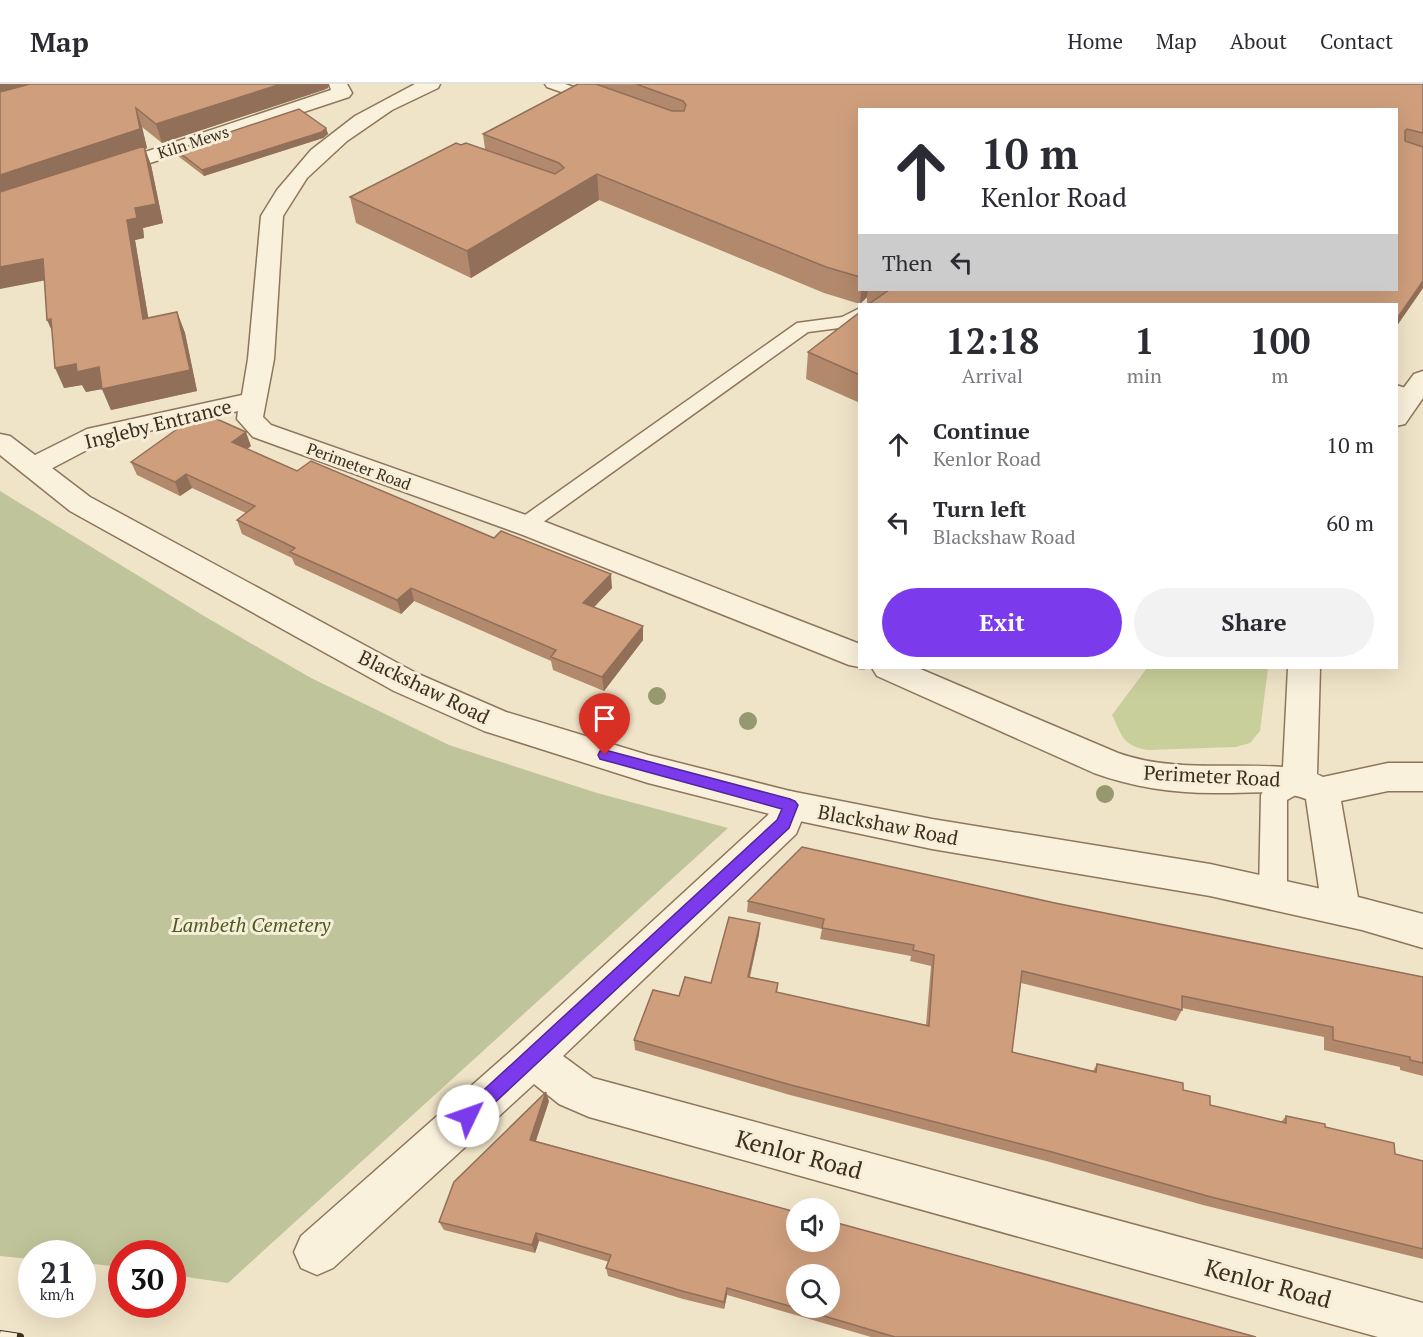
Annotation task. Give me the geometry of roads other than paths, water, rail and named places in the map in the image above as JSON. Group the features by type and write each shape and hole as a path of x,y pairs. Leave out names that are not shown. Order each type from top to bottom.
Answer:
{"street":[{"name":"Kiln Mews","path":"89,177 342,93 338,84"},
{"name":"Perimeter Road","path":"430,84 399,96 324,149 298,174 278,204 272,216 261,359 250,418 262,430 525,525 858,656"},
{"name":"Ingleby Entrance","path":"33,467 96,435 253,400"},
{"name":"Blackshaw Road","path":"0,442 80,504 405,682 496,722 648,769 790,805 932,834 1119,864 1273,894 1423,931"},
{"name":"Perimeter Road","path":"890,669 1111,765 1140,774 1311,786 1304,669"},
{"path":"1341,909 1311,786 1388,777 1423,777"},
{"path":"317,1252 535,1056 783,824 790,805"},
{"name":"Kenlor Road","path":"535,1056 571,1089 590,1097 1423,1326"}],"lane":[{"path":"552,84 608,104"},
{"path":"564,106 588,96"},
{"path":"525,525 802,327 847,322 858,314"},
{"path":"1273,894 1274,795 1311,786"}],"railway":[{"path":"0,1334 20,1337"}],"park label":[{"name":"Lambeth Cemetery","path":"251,925"}]}
